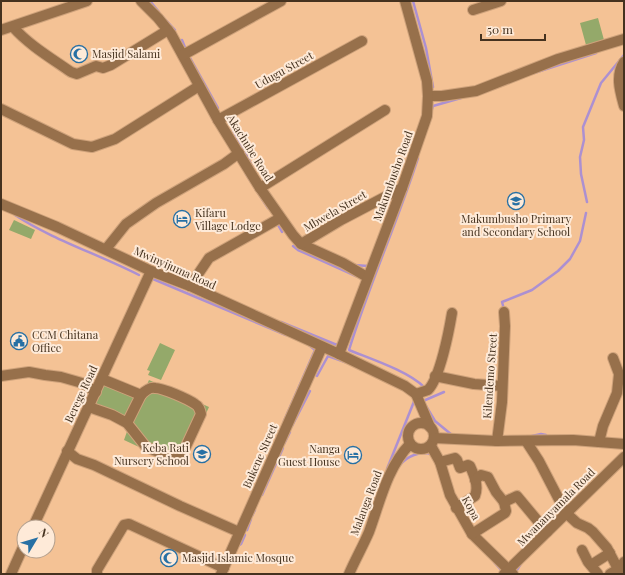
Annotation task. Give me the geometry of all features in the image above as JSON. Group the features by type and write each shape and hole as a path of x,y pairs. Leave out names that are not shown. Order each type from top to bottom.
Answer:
{"street":[{"path":"1,30 87,1"},
{"name":"Akachube Road","path":"141,1 168,30 218,120 260,188 280,218 301,244 344,263 367,277"},
{"path":"182,55 281,1"},
{"name":"Makumbusho Road","path":"339,354 402,188 427,116 427,81 405,1"},
{"path":"473,10 501,1"},
{"path":"13,27 22,38 34,47 71,72 77,74 96,66 103,68 111,65 168,30"},
{"path":"428,96 442,96 476,90 558,59 624,39"},
{"name":"Udugu Street","path":"218,120 362,41"},
{"path":"624,62 619,72 619,80 624,106"},
{"path":"1,109 73,144 92,147 115,139 199,86"},
{"path":"260,188 385,110"},
{"path":"106,249 126,224 156,203 224,164 239,153"},
{"name":"Mbwela Street","path":"301,244 341,220 402,188"},
{"name":"Mwinyijuma Road","path":"1,204 57,227 151,271 190,286 339,354 409,388 417,398"},
{"path":"190,286 209,258 280,218"},
{"name":"Berege Road","path":"36,519 102,380 151,271"},
{"name":"Kilendemo Street","path":"497,441 502,402 506,326 504,312"},
{"path":"417,398 428,390 435,376 445,346 452,313"},
{"name":"Bukene Street","path":"222,571 322,347"},
{"path":"599,442 603,426 617,393 619,374 613,358"},
{"path":"1,376 29,372 61,376 82,383 96,392"},
{"path":"435,376 474,384 502,386"},
{"path":"102,380 141,395"},
{"path":"89,407 112,415 127,423 146,446 175,459 182,455 201,414 200,409 196,404 166,390 155,388 148,390 141,395 127,423"},
{"path":"417,398 417,424"},
{"path":"417,398 434,434 432,442 422,450 414,448 410,444 408,432 417,424 424,424 430,427"},
{"path":"432,442 573,440 624,444"},
{"path":"526,441 566,513 577,523 593,532 610,553 620,571"},
{"name":"Kopa","path":"432,442 456,508 472,534 508,573"},
{"name":"Malanga Road","path":"349,574 368,533 378,501 396,461 410,444"},
{"path":"67,451 77,459 94,465 239,532"},
{"name":"Mwananyamala Road","path":"508,573 566,513 624,458"},
{"path":"440,462 456,459 460,468 468,465 470,466 475,480 477,487 475,496 456,508"},
{"path":"472,534 506,511 504,502 496,492 488,477 481,475 475,480"},
{"path":"504,502 517,496 547,532"},
{"path":"97,574 97,570 124,525 129,524 222,571"},
{"path":"582,550 593,571 610,553"},
{"path":"11,574 18,559"}],"green space":[{"path":"598,18 604,40 586,45 580,23"},
{"path":"14,220 35,230 31,239 9,230"},
{"path":"160,343 175,350 161,380 148,375 150,371 147,370"},
{"path":"105,380 142,395 149,380 209,407 182,467 124,440 130,423 94,407"}],"waterway":[{"path":"150,1 159,12"},
{"path":"413,1 426,48 433,87"},
{"path":"162,16 175,30"},
{"path":"182,40 186,50"},
{"path":"534,73 596,53"},
{"path":"587,202 581,174 580,157 584,140 583,127 601,83 624,55"},
{"path":"189,56 218,108"},
{"path":"432,109 433,106 461,98"},
{"path":"232,128 253,168"},
{"path":"418,158 349,350 399,371 417,381 424,387"},
{"path":"246,174 268,208"},
{"path":"504,309 502,302 532,290 558,271 570,259 580,241 586,213"},
{"path":"15,215 45,232 139,275"},
{"path":"277,223 282,232"},
{"path":"293,246 298,250 356,276"},
{"path":"354,265 368,265"},
{"path":"153,279 286,335"},
{"path":"199,283 209,289"},
{"path":"281,322 337,345 338,343"},
{"path":"284,421 315,350 309,345"},
{"path":"317,376 328,356 345,362"},
{"path":"292,426 310,391"},
{"path":"423,401 444,392"},
{"path":"387,469 415,399"},
{"path":"426,406 435,421 452,435"},
{"path":"284,444 290,432"},
{"path":"532,436 541,434 546,435 547,438"},
{"path":"262,495 283,448"},
{"path":"398,463 400,465 406,459 414,455 422,453 431,454"},
{"path":"252,516 255,510"},
{"path":"247,530 251,519"},
{"path":"238,546 241,544 245,535"},
{"path":"494,562 503,572"},
{"path":"515,573 522,562"}],"place":[{"name":"Masjid Salami","path":"79,54"},
{"name":"Makumbusho Primary and Secondary School","path":"516,201"},
{"name":"Kifaru Village Lodge","path":"182,219"},
{"name":"CCM Chitana Office","path":"19,341"},
{"name":"Keba Rati Nursery School","path":"202,454"},
{"name":"Nanga Guest House","path":"353,455"},
{"name":"Masjid Islamic Mosque","path":"169,558"}]}
